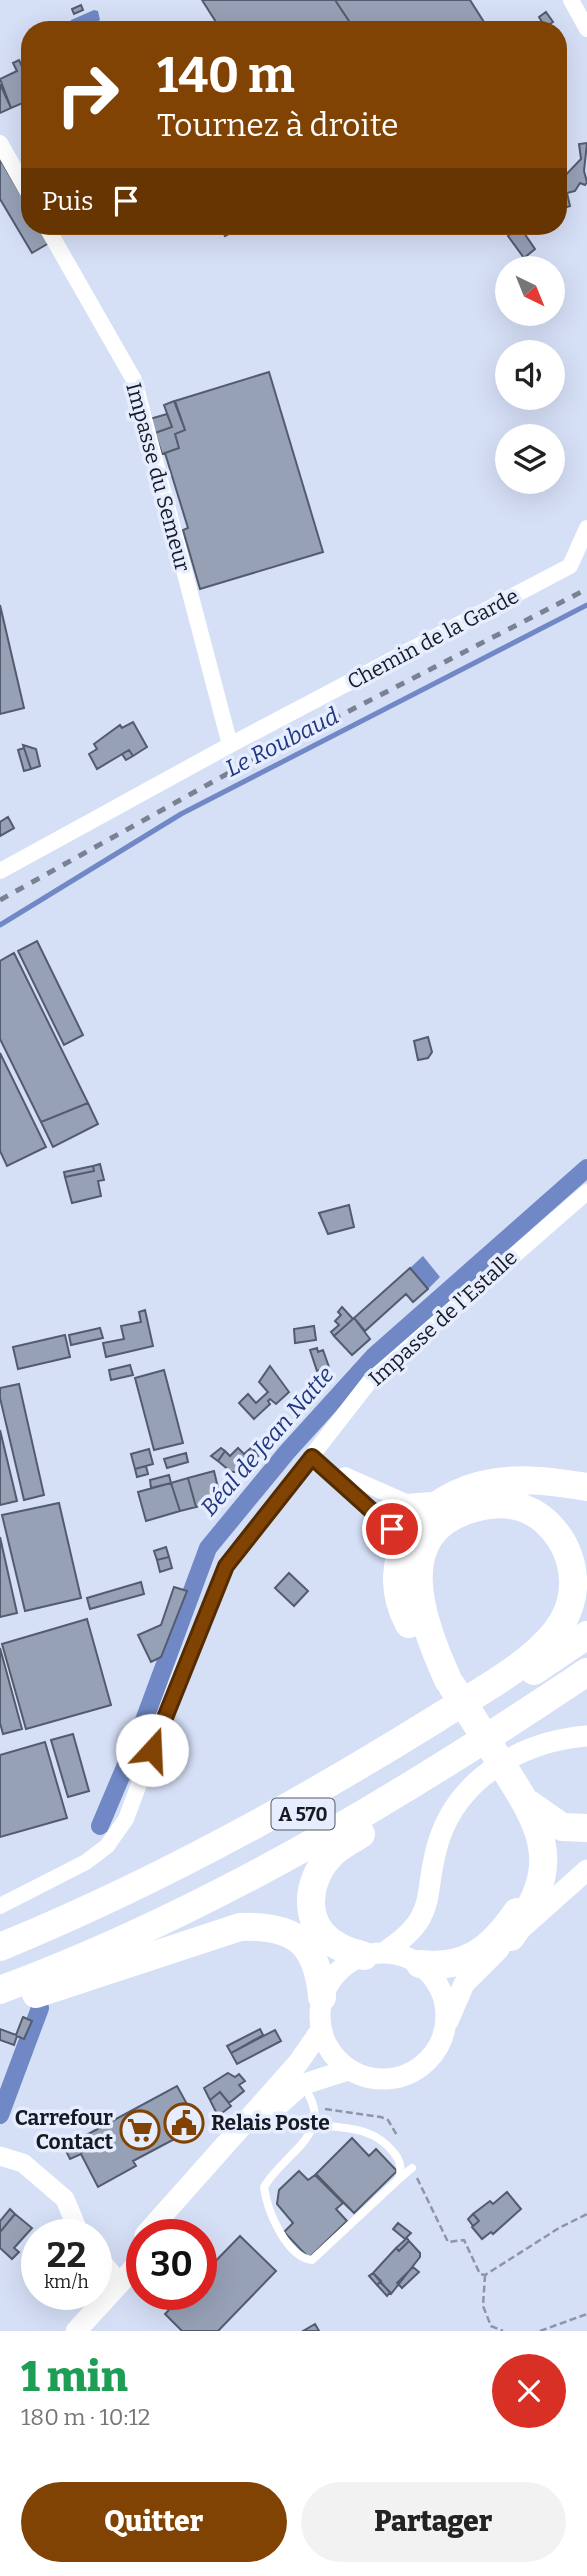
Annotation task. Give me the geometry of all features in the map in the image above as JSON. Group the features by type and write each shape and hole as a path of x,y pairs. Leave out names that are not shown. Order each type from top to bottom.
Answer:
{"highway":[{"path":"512,1937 526,1918 542,1874 543,1840 529,1804 407,1621 398,1568 416,1527 449,1498 488,1483 517,1480 550,1481 587,1487"},
{"path":"0,1947 167,1871 294,1805 492,1684 531,1654 562,1623 572,1592 571,1560 554,1530 539,1516 521,1507 503,1503 464,1510 416,1527"},
{"path":"416,1527 422,1554 418,1573 420,1607 451,1684"},
{"name":"A 570","path":"0,1958 127,1906 248,1846 458,1721 587,1635"},
{"name":"A 570","path":"0,1990 118,1941 336,1830 429,1776 587,1672"},
{"path":"373,1954 337,1946 324,1936 314,1920 311,1887 331,1854 587,1689"},
{"path":"529,1804 562,1826 587,1828"},
{"path":"420,1964 456,1965 472,1958 515,1914 532,1875 529,1804"},
{"path":"0,2007 240,1927 259,1926 287,1932 309,1948 319,1968 323,1997"}],"main road":[{"path":"587,1736 545,1742 531,1747 490,1771 461,1798 438,1843 423,1916 407,1937 339,1972 323,1997 321,2030 336,2059 348,2070 367,2078 387,2080 407,2075 425,2064 438,2048 464,1984 587,1870"},
{"path":"373,1954 402,1956 420,1964 433,1977 442,1993 446,2011 445,2029"},
{"path":"159,2219 298,2063 321,2030"},
{"path":"177,2219 275,2108 302,2085 348,2070"},
{"path":"112,2277 126,2259"},
{"path":"74,2329 88,2310"},
{"path":"74,2329 88,2310"}],"street":[{"path":"571,0 587,29"},
{"path":"0,143 21,180"},
{"name":"Impasse du Semeur","path":"51,235 134,380 230,745"},
{"name":"Chemin de la Garde","path":"0,871 230,745 570,566 587,528"},
{"name":"Impasse de l'Estalle","path":"312,1457 370,1381 587,1192"},
{"path":"312,1457 392,1529 416,1527"},
{"path":"312,1457 351,1479 416,1527"},
{"path":"0,1906 86,1862 107,1846 126,1819 178,1680 226,1566 312,1457"},
{"path":"0,2156 23,2163 65,2199 73,2219"}],"lane":[{"path":"302,2085 314,2108 309,2137 270,2176 264,2187 286,2241 301,2257 312,2260 318,2257 412,2168"},
{"path":"313,2125 363,2130 375,2134 397,2157 401,2172 399,2179"}],"path":[{"path":"314,2108 347,2111 388,2120 448,2242 464,2240 480,2274 485,2275"},
{"path":"485,2275 549,2234 587,2214"},
{"path":"485,2275 483,2306 491,2326 503,2331"},
{"path":"540,2331 587,2314"}],"water":[{"path":"94,10 98,11 100,20 71,21"},
{"path":"423,1256 440,1277 428,1289 410,1268"}],"building":[{"path":"202,0 335,0 349,21 215,21"},
{"path":"335,0 470,0 483,21 349,21"},
{"path":"81,5 83,10 74,14 72,9"},
{"path":"546,12 552,21 541,21 539,17"},
{"path":"19,60 21,64 21,104 11,108 0,79 17,71 13,63"},
{"path":"0,84 11,108 0,113"},
{"path":"587,143 584,171 587,182 585,185 580,183 575,191 567,193 567,174 581,159 579,144"},
{"path":"0,159 21,195 21,234 0,199"},
{"path":"21,235 44,235 49,243 32,253"},
{"path":"509,235 525,235 535,249 523,256"},
{"path":"269,372 323,552 200,589 183,530 188,528 165,453 179,448 175,434 185,430 175,401"},
{"path":"174,401 185,430 175,434 179,448 162,454 155,433 172,427 164,405"},
{"path":"167,414 172,427 155,433 150,419"},
{"path":"0,605 24,708 0,714"},
{"path":"133,722 147,747 133,756 129,750 97,769 89,754 97,749 94,744 120,725 122,728"},
{"path":"23,745 36,749 40,766 31,769"},
{"path":"24,748 31,769 24,771 18,750"},
{"path":"129,750 133,756 126,760 122,754"},
{"path":"8,817 14,828 0,836 0,822"},
{"path":"37,941 83,1035 64,1045 18,951"},
{"path":"14,953 88,1103 41,1122 0,1039 0,961"},
{"path":"428,1037 432,1052 428,1058 418,1060 414,1041"},
{"path":"0,1053 46,1147 7,1166 0,1151"},
{"path":"88,1103 98,1124 53,1147 41,1122"},
{"path":"100,1164 104,1180 98,1181 101,1196 72,1203 65,1177 94,1171 93,1166"},
{"path":"93,1166 94,1171 65,1177 64,1172"},
{"path":"349,1205 354,1227 328,1234 319,1213"},
{"path":"410,1268 428,1289 413,1302 406,1294 365,1331 354,1318"},
{"path":"342,1307 353,1319 334,1336 331,1332 339,1325 335,1321 341,1315 338,1312"},
{"path":"145,1310 153,1346 106,1357 103,1343 124,1339 121,1326 141,1322 139,1312"},
{"path":"354,1318 370,1339 352,1355 334,1336"},
{"path":"314,1326 316,1340 295,1343 294,1329"},
{"path":"100,1328 103,1338 71,1345 69,1335"},
{"path":"65,1335 70,1357 18,1369 13,1347"},
{"path":"317,1348 318,1352 323,1350 329,1367 317,1371 310,1350"},
{"path":"130,1365 133,1375 111,1380 109,1370"},
{"path":"270,1366 289,1392 276,1404 270,1399 270,1404 254,1419 239,1403 248,1394 256,1403 268,1392 259,1382"},
{"path":"164,1370 183,1443 154,1450 135,1378"},
{"path":"19,1384 44,1495 24,1500 0,1398 0,1388"},
{"path":"0,1430 17,1501 0,1505"},
{"path":"252,1447 258,1456 238,1472 231,1472 218,1461 225,1451 230,1456 238,1448 244,1454"},
{"path":"221,1448 225,1451 218,1461 211,1456"},
{"path":"149,1449 153,1464 135,1469 131,1454"},
{"path":"186,1453 188,1462 167,1468 164,1459"},
{"path":"146,1466 148,1474 137,1477 135,1469"},
{"path":"214,1471 221,1500 196,1507 188,1478"},
{"path":"169,1475 171,1483 151,1488 150,1480"},
{"path":"188,1478 196,1507 180,1511 171,1483"},
{"path":"171,1483 180,1511 146,1521 138,1492"},
{"path":"59,1503 81,1598 25,1611 2,1515"},
{"path":"0,1537 17,1613 0,1617"},
{"path":"166,1547 169,1557 157,1560 154,1551"},
{"path":"169,1557 172,1568 160,1572 157,1560"},
{"path":"289,1573 308,1591 294,1606 275,1588"},
{"path":"141,1582 144,1594 90,1609 87,1598"},
{"path":"174,1587 187,1591 161,1657 151,1662 138,1635 161,1625"},
{"path":"87,1619 111,1705 26,1729 2,1644"},
{"path":"0,1648 22,1729 3,1734 0,1723"},
{"path":"73,1734 89,1791 68,1797 51,1740"},
{"path":"45,1742 67,1818 0,1837 0,1755"},
{"path":"23,2017 32,2021 24,2039 17,2036 14,2045 0,2040 0,2029 16,2035"},
{"path":"260,2029 263,2035 231,2053 227,2046"},
{"path":"275,2030 281,2041 237,2064 231,2053"},
{"path":"228,2073 235,2077 239,2074 245,2081 239,2085 244,2091 229,2103 220,2092 210,2100 204,2088"},
{"path":"177,2086 199,2126 133,2161 136,2166 98,2187 81,2154 70,2159 64,2147"},
{"path":"220,2092 231,2106 218,2116 210,2100"},
{"path":"352,2138 369,2156 376,2149 397,2171 354,2213 316,2174"},
{"path":"299,2171 308,2180 315,2175 343,2203 336,2209 347,2221 309,2258 284,2232 293,2223 277,2204 279,2190"},
{"path":"316,2174 354,2213 315,2175"},
{"path":"507,2192 521,2209 493,2234 491,2232 482,2239 472,2227 479,2221 473,2214 490,2201 493,2204"},
{"path":"10,2209 15,2214 0,2232 0,2221"},
{"path":"15,2214 21,2219 21,2240 14,2248 19,2252 12,2259 0,2248 0,2232"},
{"path":"473,2214 479,2221 473,2226 468,2219"},
{"path":"398,2223 411,2233 405,2239 393,2229"},
{"path":"240,2236 276,2271 218,2331 182,2331 165,2314 169,2310 217,2310 217,2260"},
{"path":"407,2238 409,2241 399,2251 396,2248"},
{"path":"409,2241 420,2253 420,2257 391,2294 373,2273 396,2248 399,2251"},
{"path":"413,2267 419,2272 402,2288 397,2283"},
{"path":"373,2273 381,2281 377,2285 369,2276"},
{"path":"380,2282 390,2292 387,2296 377,2285"},
{"path":"315,2324 319,2331 303,2331"}],"waterway":[{"name":"Le Roubaud","path":"0,925 181,814 587,605"},
{"name":"Béal de Jean Natte","path":"100,1826 139,1734 208,1548 287,1452 374,1356 587,1168"},
{"name":"Béal de Jean Natte","path":"0,2115 40,2008"}],"railway":[{"path":"0,900 234,770 587,589"}],"place":[{"name":"Relais Poste","path":"184,2123"},
{"name":"Carrefour Contact","path":"140,2130"}],"route":[{"path":"152,1750 226,1566 312,1457 355,1492 392,1529"}]}
